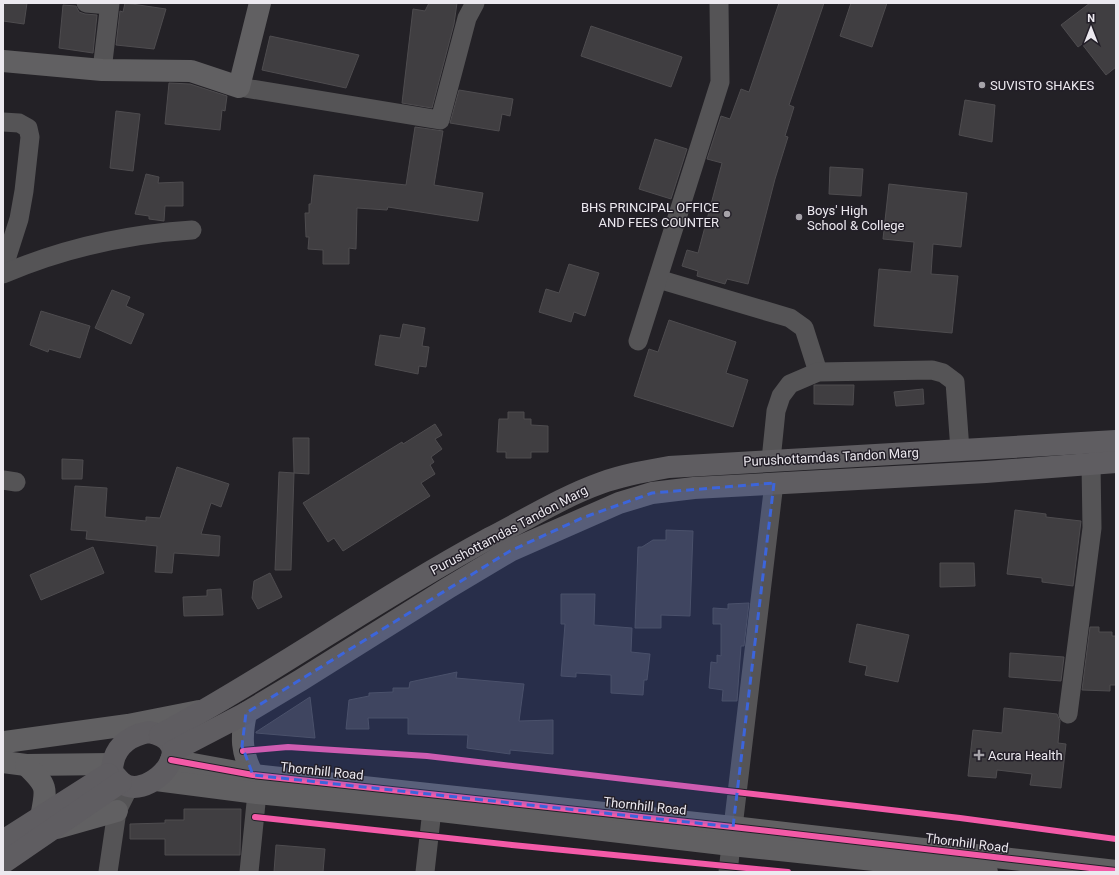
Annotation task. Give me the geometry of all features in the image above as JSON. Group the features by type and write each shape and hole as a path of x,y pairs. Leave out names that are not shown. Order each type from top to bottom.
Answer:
{"main road":[{"name":"Purushottamdas Tandon Marg","path":"160,735 207,710 452,559 568,497 601,482 633,473 669,467 1116,441"},
{"name":"Purushottamdas Tandon Marg","path":"172,756 302,680 462,580 510,552 582,518 619,503 652,493 694,488 978,472 1116,462"},
{"path":"149,732 160,735 169,743 172,756 167,770 156,780 142,785 119,776 115,755 123,744 136,735 149,732"},
{"path":"3,863 49,822 119,776"},
{"path":"3,841 49,822"}],"street":[{"path":"86,3 110,4 102,70"},
{"path":"239,87 260,3"},
{"path":"3,61 102,70 191,71 239,87 440,120 467,18 476,3"},
{"path":"638,341 720,82 719,3"},
{"path":"3,122 19,123 28,128 30,137 24,191 19,219 3,269"},
{"path":"3,274 36,260 94,245 152,232 192,230"},
{"path":"658,279 790,318 797,322 804,328 818,372"},
{"path":"771,460 776,412 781,396 790,384 818,372 932,370 943,373 955,382 960,450"},
{"path":"1068,714 1092,528 1091,464"},
{"path":"728,872 774,483"},
{"path":"4,749 207,710"},
{"path":"246,713 242,746 245,761 255,784 249,872"},
{"path":"4,749 123,744"},
{"path":"4,749 26,765 42,780 45,789 49,822 117,811"},
{"name":"Thornhill Road","path":"172,756 255,784 432,810 1116,871"},
{"path":"26,765 119,776 117,811 108,872"},
{"name":"Thornhill Road","path":"156,780 255,784 732,836 887,866 987,872"},
{"path":"425,872 432,810"},
{"path":"1092,868 1116,860"}],"highlighted area":[{"path":"774,483 733,827 253,775 242,746 246,713 510,551 582,518 652,493"}],"building":[{"path":"3,3 27,3 24,24 3,21"},
{"path":"125,3 166,9 154,49 116,45 120,11 123,12"},
{"path":"429,3 457,3 454,24 432,108 402,103 413,9 425,11"},
{"path":"779,3 824,3 789,105 794,107 785,136 788,137 775,179 748,284 727,279 725,284 697,276 698,271 682,266 687,250 698,253 722,163 707,159 721,116 730,119 741,89 749,92"},
{"path":"851,3 887,3 872,47 840,36"},
{"path":"1090,3 1116,3 1116,67 1106,75 1082,44 1078,47 1061,25"},
{"path":"63,5 76,6 79,12 97,15 93,53 59,48"},
{"path":"591,26 682,57 671,87 581,56"},
{"path":"270,36 359,55 346,88 262,70"},
{"path":"169,83 190,84 227,96 225,111 222,110 220,130 165,124"},
{"path":"459,90 513,99 510,116 502,114 499,131 450,123"},
{"path":"965,100 995,105 992,142 959,135"},
{"path":"116,111 140,114 133,171 110,168"},
{"path":"415,127 443,131 434,185 483,193 478,221 388,207 387,210 357,208 356,249 349,248 349,264 323,264 323,250 308,249 309,237 306,237 305,213 309,213 314,175 406,185"},
{"path":"655,139 687,149 671,199 639,189"},
{"path":"830,167 863,169 861,196 829,194"},
{"path":"146,174 159,177 158,183 183,182 183,206 165,206 164,221 149,219 149,216 135,214"},
{"path":"889,184 967,193 961,247 933,244 931,274 958,276 952,333 874,326 879,269 911,272 914,242 883,239"},
{"path":"569,264 599,273 585,316 574,312 571,322 539,312 546,289 559,293"},
{"path":"112,290 130,297 126,306 144,314 131,344 95,328"},
{"path":"41,311 90,326 80,358 49,349 48,352 30,345"},
{"path":"669,320 736,342 726,373 748,380 733,427 634,396 649,349 658,352"},
{"path":"403,324 425,328 422,346 429,347 426,367 419,366 418,374 375,365 380,335 400,338"},
{"path":"814,385 854,385 853,405 814,404"},
{"path":"923,389 924,404 896,406 894,392"},
{"path":"508,412 524,412 524,419 531,419 531,425 548,426 548,452 531,452 531,458 506,458 506,452 497,452 499,419 508,419"},
{"path":"435,424 442,435 435,439 442,449 431,457 434,462 430,465 435,474 421,483 430,496 343,551 334,538 328,542 303,503 402,442 403,444"},
{"path":"293,438 309,438 309,474 294,473"},
{"path":"62,459 83,460 82,479 62,479"},
{"path":"177,467 229,484 221,507 211,503 201,534 220,536 219,556 174,553 172,573 155,572 157,546 86,539 87,531 71,530 75,486 107,488 105,517 146,521 146,517 160,518"},
{"path":"279,472 294,473 291,570 275,570"},
{"path":"1015,510 1046,514 1046,517 1081,521 1073,586 1042,582 1042,578 1007,574"},
{"path":"666,530 693,531 690,616 661,615 661,628 635,628 638,547 642,547 653,540 666,540"},
{"path":"93,547 104,573 41,600 30,575"},
{"path":"940,563 974,563 975,586 940,587"},
{"path":"270,573 282,597 258,609 252,598 254,581"},
{"path":"221,589 223,615 184,616 183,597 207,596 207,590"},
{"path":"561,594 595,594 594,625 632,628 631,652 650,654 647,680 644,680 643,695 611,693 611,675 576,673 576,677 561,676 565,624 561,624"},
{"path":"749,603 744,646 741,646 737,701 722,701 723,690 709,688 711,662 717,663 717,655 721,656 721,624 713,624 713,608 728,609 728,604"},
{"path":"857,624 909,635 898,682 865,675 867,666 849,662"},
{"path":"1090,627 1099,627 1099,632 1112,632 1112,636 1116,636 1116,685 1110,685 1110,691 1082,690"},
{"path":"1010,653 1064,657 1061,681 1009,677"},
{"path":"457,672 456,678 524,684 519,721 553,720 553,754 510,750 510,754 467,748 468,735 408,734 408,718 368,718 369,729 346,729 349,700 369,696 369,693 393,692 393,688 409,688 410,682"},
{"path":"310,697 315,738 256,733 256,732"},
{"path":"1004,708 1057,714 1060,721 1058,743 1066,744 1061,788 1030,785 1032,774 997,770 996,778 968,776 973,730 1002,733"},
{"path":"184,809 241,809 240,855 165,855 165,839 130,839 130,824 165,823 165,820 184,820"},
{"path":"276,845 325,849 323,872 274,872"}],"cycle path":[{"path":"243,751 288,747 427,756 960,818 1116,839"},
{"path":"171,760 253,775 733,827 1116,871"},
{"path":"255,817 512,845 788,872"}],"place":[{"name":"SUVISTO SHAKES","path":"982,85"},
{"name":"BHS PRINCIPAL OFFICE AND FEES COUNTER","path":"727,214"},
{"name":"Boys' High School & College","path":"799,217"},
{"name":"Acura Health","path":"979,755"}]}
